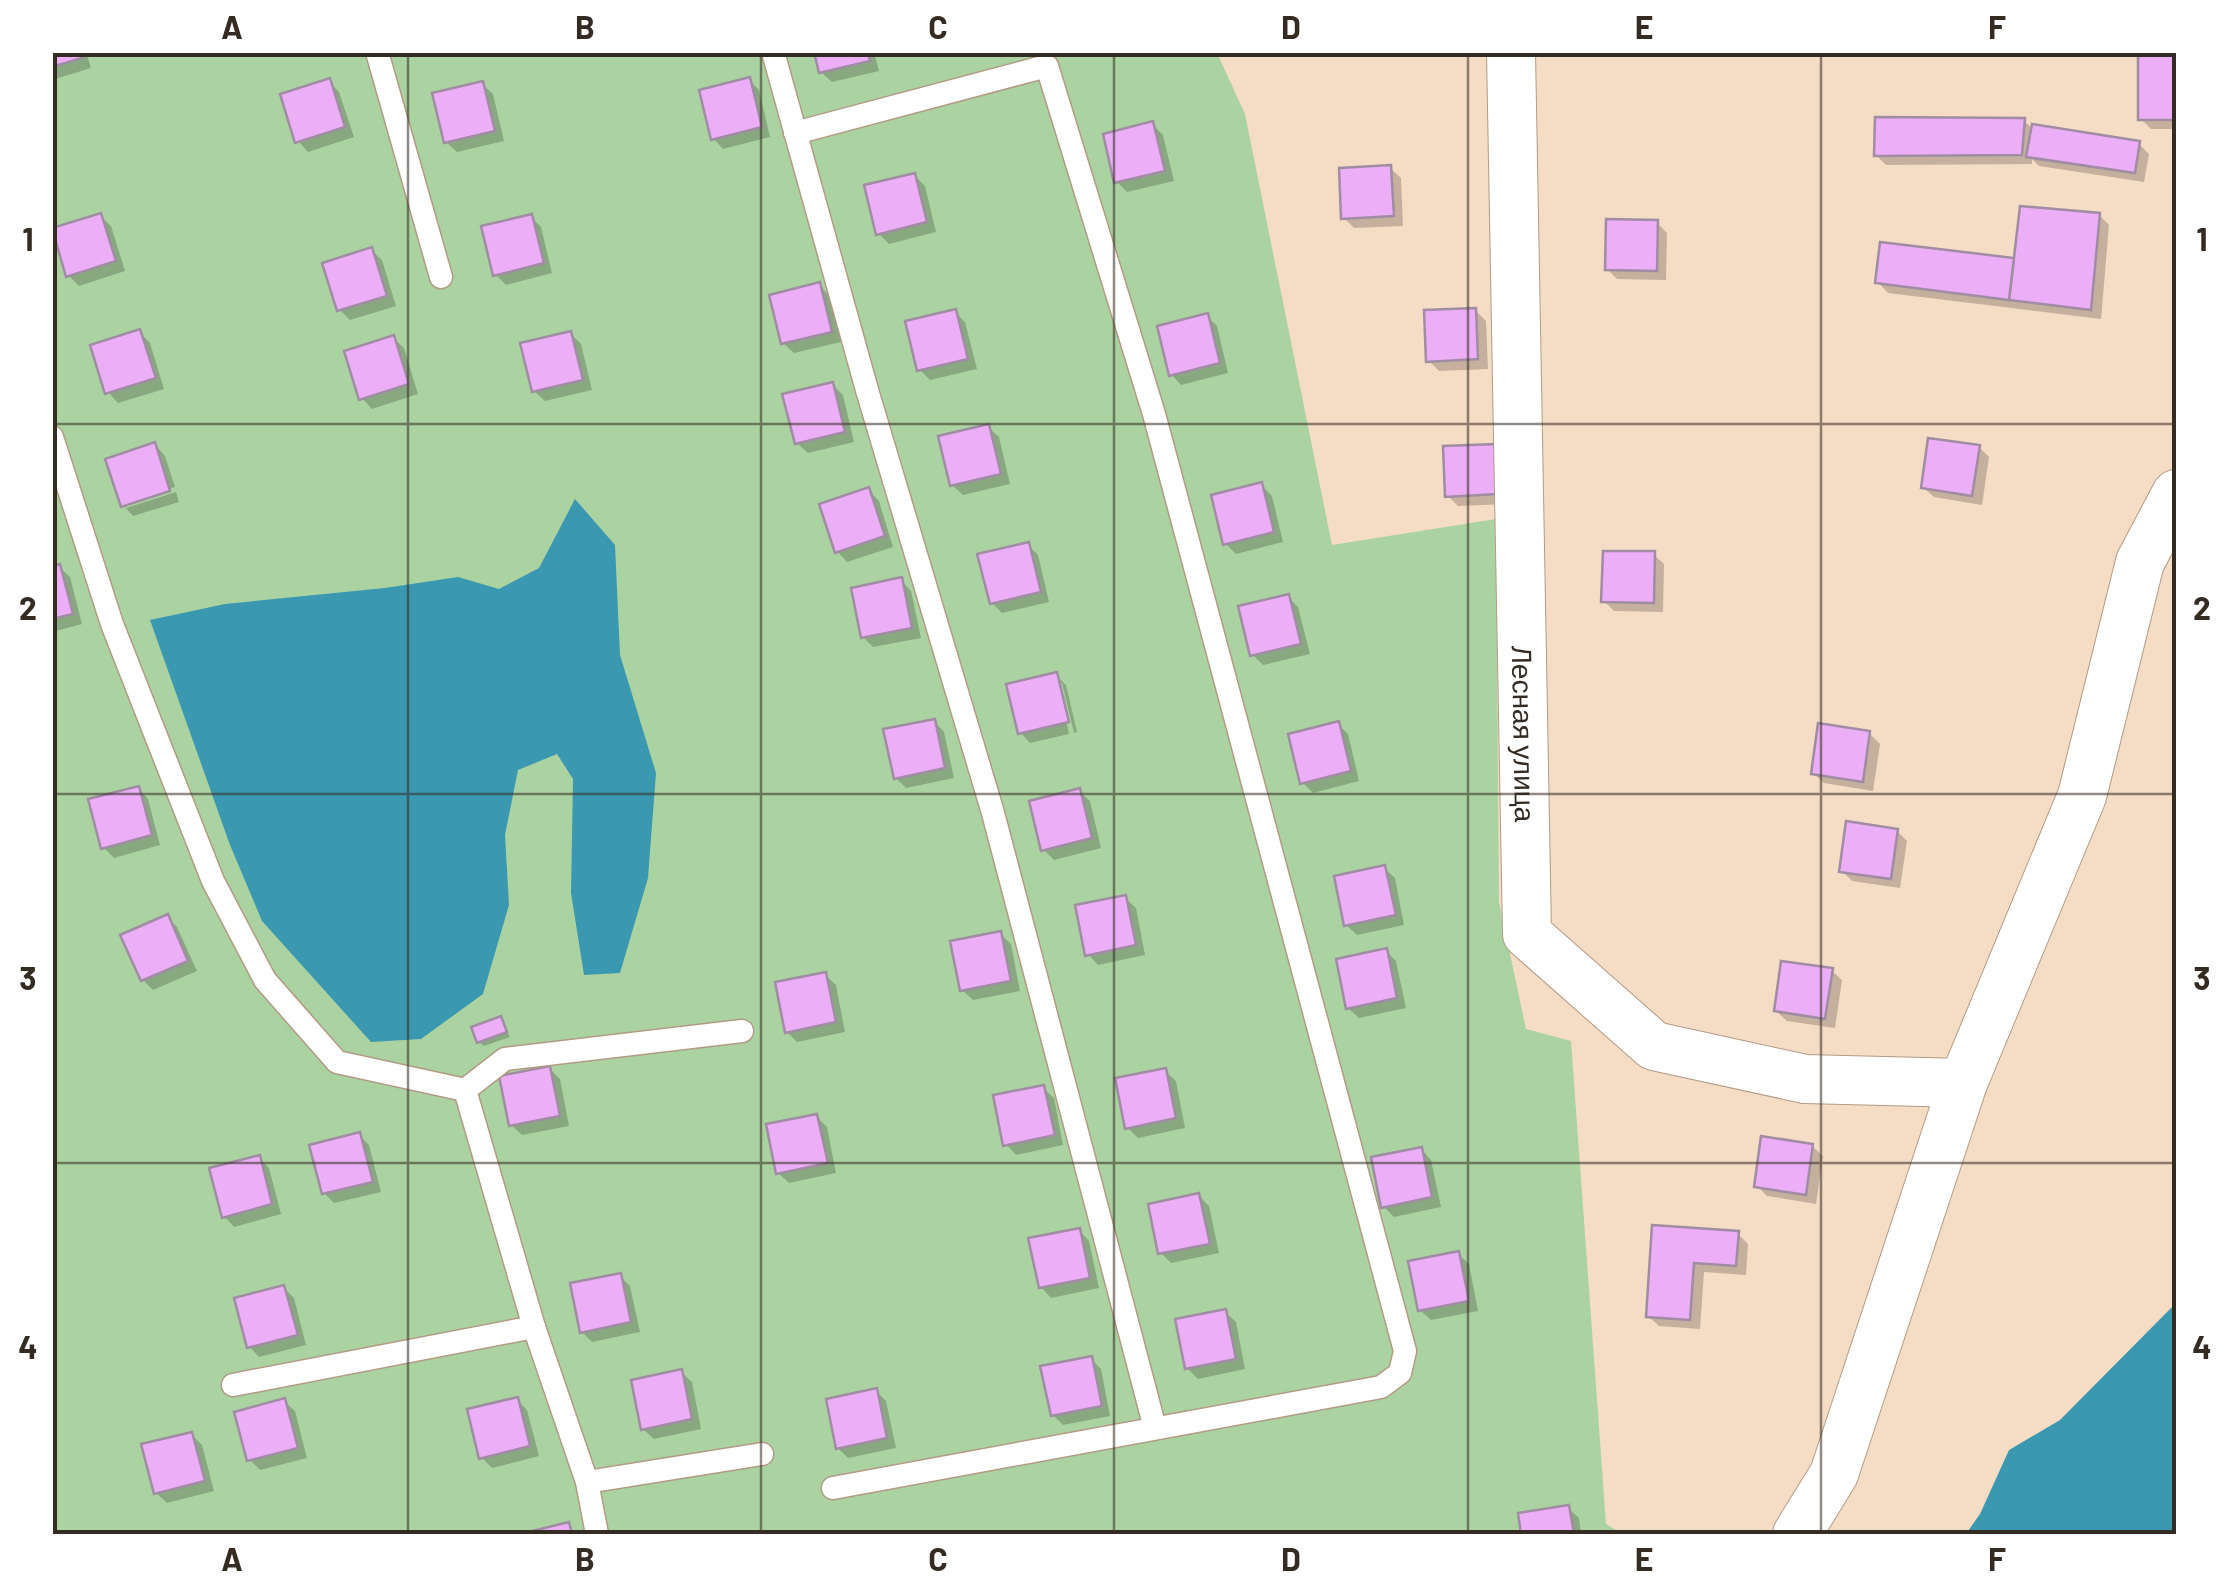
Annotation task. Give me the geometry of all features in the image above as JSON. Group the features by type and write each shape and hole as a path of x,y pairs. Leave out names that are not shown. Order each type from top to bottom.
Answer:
{"street":[{"name":"Лесная улица","path":"1511,52 1528,934 1654,1046 1805,1079 1963,1082"},
{"path":"1798,1534 1834,1474 1963,1082 2082,796 2140,562 2176,494"}],"lane":[{"path":"377,52 441,277"},
{"path":"773,52 867,390 993,813 1155,1428"},
{"path":"796,133 1047,66 1154,414 1406,1351 1400,1373 1381,1387 834,1488"},
{"path":"52,436 112,624 213,882 264,980 337,1062 466,1090"},
{"path":"466,1090 505,1059 742,1031"},
{"path":"466,1090 534,1327 587,1482 597,1534"},
{"path":"232,1385 534,1327"},
{"path":"587,1482 762,1454"}],"green space":[{"path":"52,53 1217,53 1245,114 1332,545 1496,519 1499,902 1526,1029 1571,1041 1606,1524 1623,1534 53,1534"}],"water":[{"path":"575,499 615,545 620,655 656,773 648,878 620,973 584,975 571,893 573,779 557,754 518,770 505,835 509,905 483,994 421,1039 371,1042 262,921 230,845 150,620 225,604 458,577 499,589 539,568"},
{"path":"2176,1303 2176,1534 1966,1534 1980,1514 2009,1450 2060,1420"}],"building":[{"path":"52,52 80,52 82,58 52,67"},
{"path":"814,52 868,52 870,61 819,73"},
{"path":"2138,52 2176,52 2176,120 2138,120"},
{"path":"750,77 762,127 711,140 699,90"},
{"path":"330,78 345,127 295,143 280,94"},
{"path":"483,81 495,131 444,143 432,93"},
{"path":"1875,117 2025,118 2022,155 1874,156"},
{"path":"1153,121 1165,171 1114,183 1103,134"},
{"path":"2032,124 2140,141 2135,173 2026,157"},
{"path":"1391,165 1394,216 1341,219 1339,168"},
{"path":"915,173 927,222 876,235 864,185"},
{"path":"2020,206 2100,213 2091,310 2009,300"},
{"path":"101,213 116,261 66,277 52,228"},
{"path":"532,214 544,263 493,276 481,226"},
{"path":"1606,219 1658,220 1657,271 1605,270"},
{"path":"1880,242 2014,258 2009,300 1875,283"},
{"path":"372,247 387,296 337,311 322,263"},
{"path":"820,282 832,332 781,344 769,295"},
{"path":"1476,308 1478,359 1426,362 1424,310"},
{"path":"956,309 968,359 917,371 905,321"},
{"path":"1208,313 1220,363 1169,376 1157,326"},
{"path":"140,329 156,378 105,394 90,345"},
{"path":"571,331 583,380 532,392 520,343"},
{"path":"394,335 409,384 359,400 344,351"},
{"path":"833,382 845,432 795,444 782,394"},
{"path":"989,424 1001,474 950,486 938,436"},
{"path":"1928,438 1980,445 1972,496 1921,488"},
{"path":"155,442 170,491 121,507 105,459"},
{"path":"1496,444 1498,494 1445,497 1443,446"},
{"path":"1262,482 1274,532 1223,545 1211,495"},
{"path":"869,487 885,536 835,553 819,504"},
{"path":"1029,542 1041,592 990,604 977,554"},
{"path":"1603,551 1655,551 1654,603 1601,602"},
{"path":"60,564 73,614 52,619 52,566"},
{"path":"902,577 912,628 861,638 851,588"},
{"path":"1289,594 1301,644 1250,656 1238,606"},
{"path":"1057,672 1069,722 1018,734 1006,684"},
{"path":"935,719 945,768 894,779 883,729"},
{"path":"1339,721 1351,771 1300,784 1288,734"},
{"path":"1818,723 1870,731 1863,782 1811,774"},
{"path":"139,786 152,835 101,849 88,799"},
{"path":"1080,788 1092,838 1041,851 1029,801"},
{"path":"1846,821 1898,829 1891,879 1839,872"},
{"path":"1385,865 1396,915 1344,926 1334,876"},
{"path":"1126,895 1136,945 1085,956 1075,905"},
{"path":"168,914 188,961 141,981 120,935"},
{"path":"1001,931 1011,981 960,991 950,941"},
{"path":"1387,948 1397,998 1346,1009 1336,959"},
{"path":"1781,961 1833,968 1825,1019 1774,1011"},
{"path":"826,972 836,1022 785,1033 775,982"},
{"path":"501,1016 507,1032 477,1043 471,1027"},
{"path":"550,1066 560,1116 509,1126 499,1076"},
{"path":"1166,1068 1176,1118 1125,1129 1115,1078"},
{"path":"1044,1085 1055,1135 1003,1146 993,1095"},
{"path":"817,1114 828,1163 776,1174 766,1124"},
{"path":"360,1132 373,1182 322,1194 309,1145"},
{"path":"1761,1136 1813,1144 1806,1195 1754,1187"},
{"path":"1422,1147 1432,1197 1381,1208 1371,1157"},
{"path":"260,1155 272,1204 222,1218 209,1168"},
{"path":"1199,1193 1210,1244 1158,1254 1148,1204"},
{"path":"1652,1225 1739,1231 1736,1266 1694,1263 1690,1320 1646,1317"},
{"path":"1080,1228 1090,1278 1039,1288 1028,1238"},
{"path":"1459,1251 1469,1301 1418,1311 1408,1261"},
{"path":"621,1273 631,1322 580,1333 570,1283"},
{"path":"284,1285 298,1335 247,1348 234,1298"},
{"path":"1226,1309 1236,1359 1185,1369 1175,1319"},
{"path":"1092,1356 1102,1406 1051,1416 1040,1366"},
{"path":"682,1369 692,1419 641,1430 631,1380"},
{"path":"877,1388 887,1438 836,1449 826,1399"},
{"path":"518,1397 530,1446 479,1459 467,1409"},
{"path":"285,1398 298,1448 247,1461 234,1412"},
{"path":"192,1432 205,1481 154,1494 141,1444"},
{"path":"1569,1505 1574,1534 1521,1534 1518,1513"},
{"path":"569,1522 572,1534 520,1534"}]}
